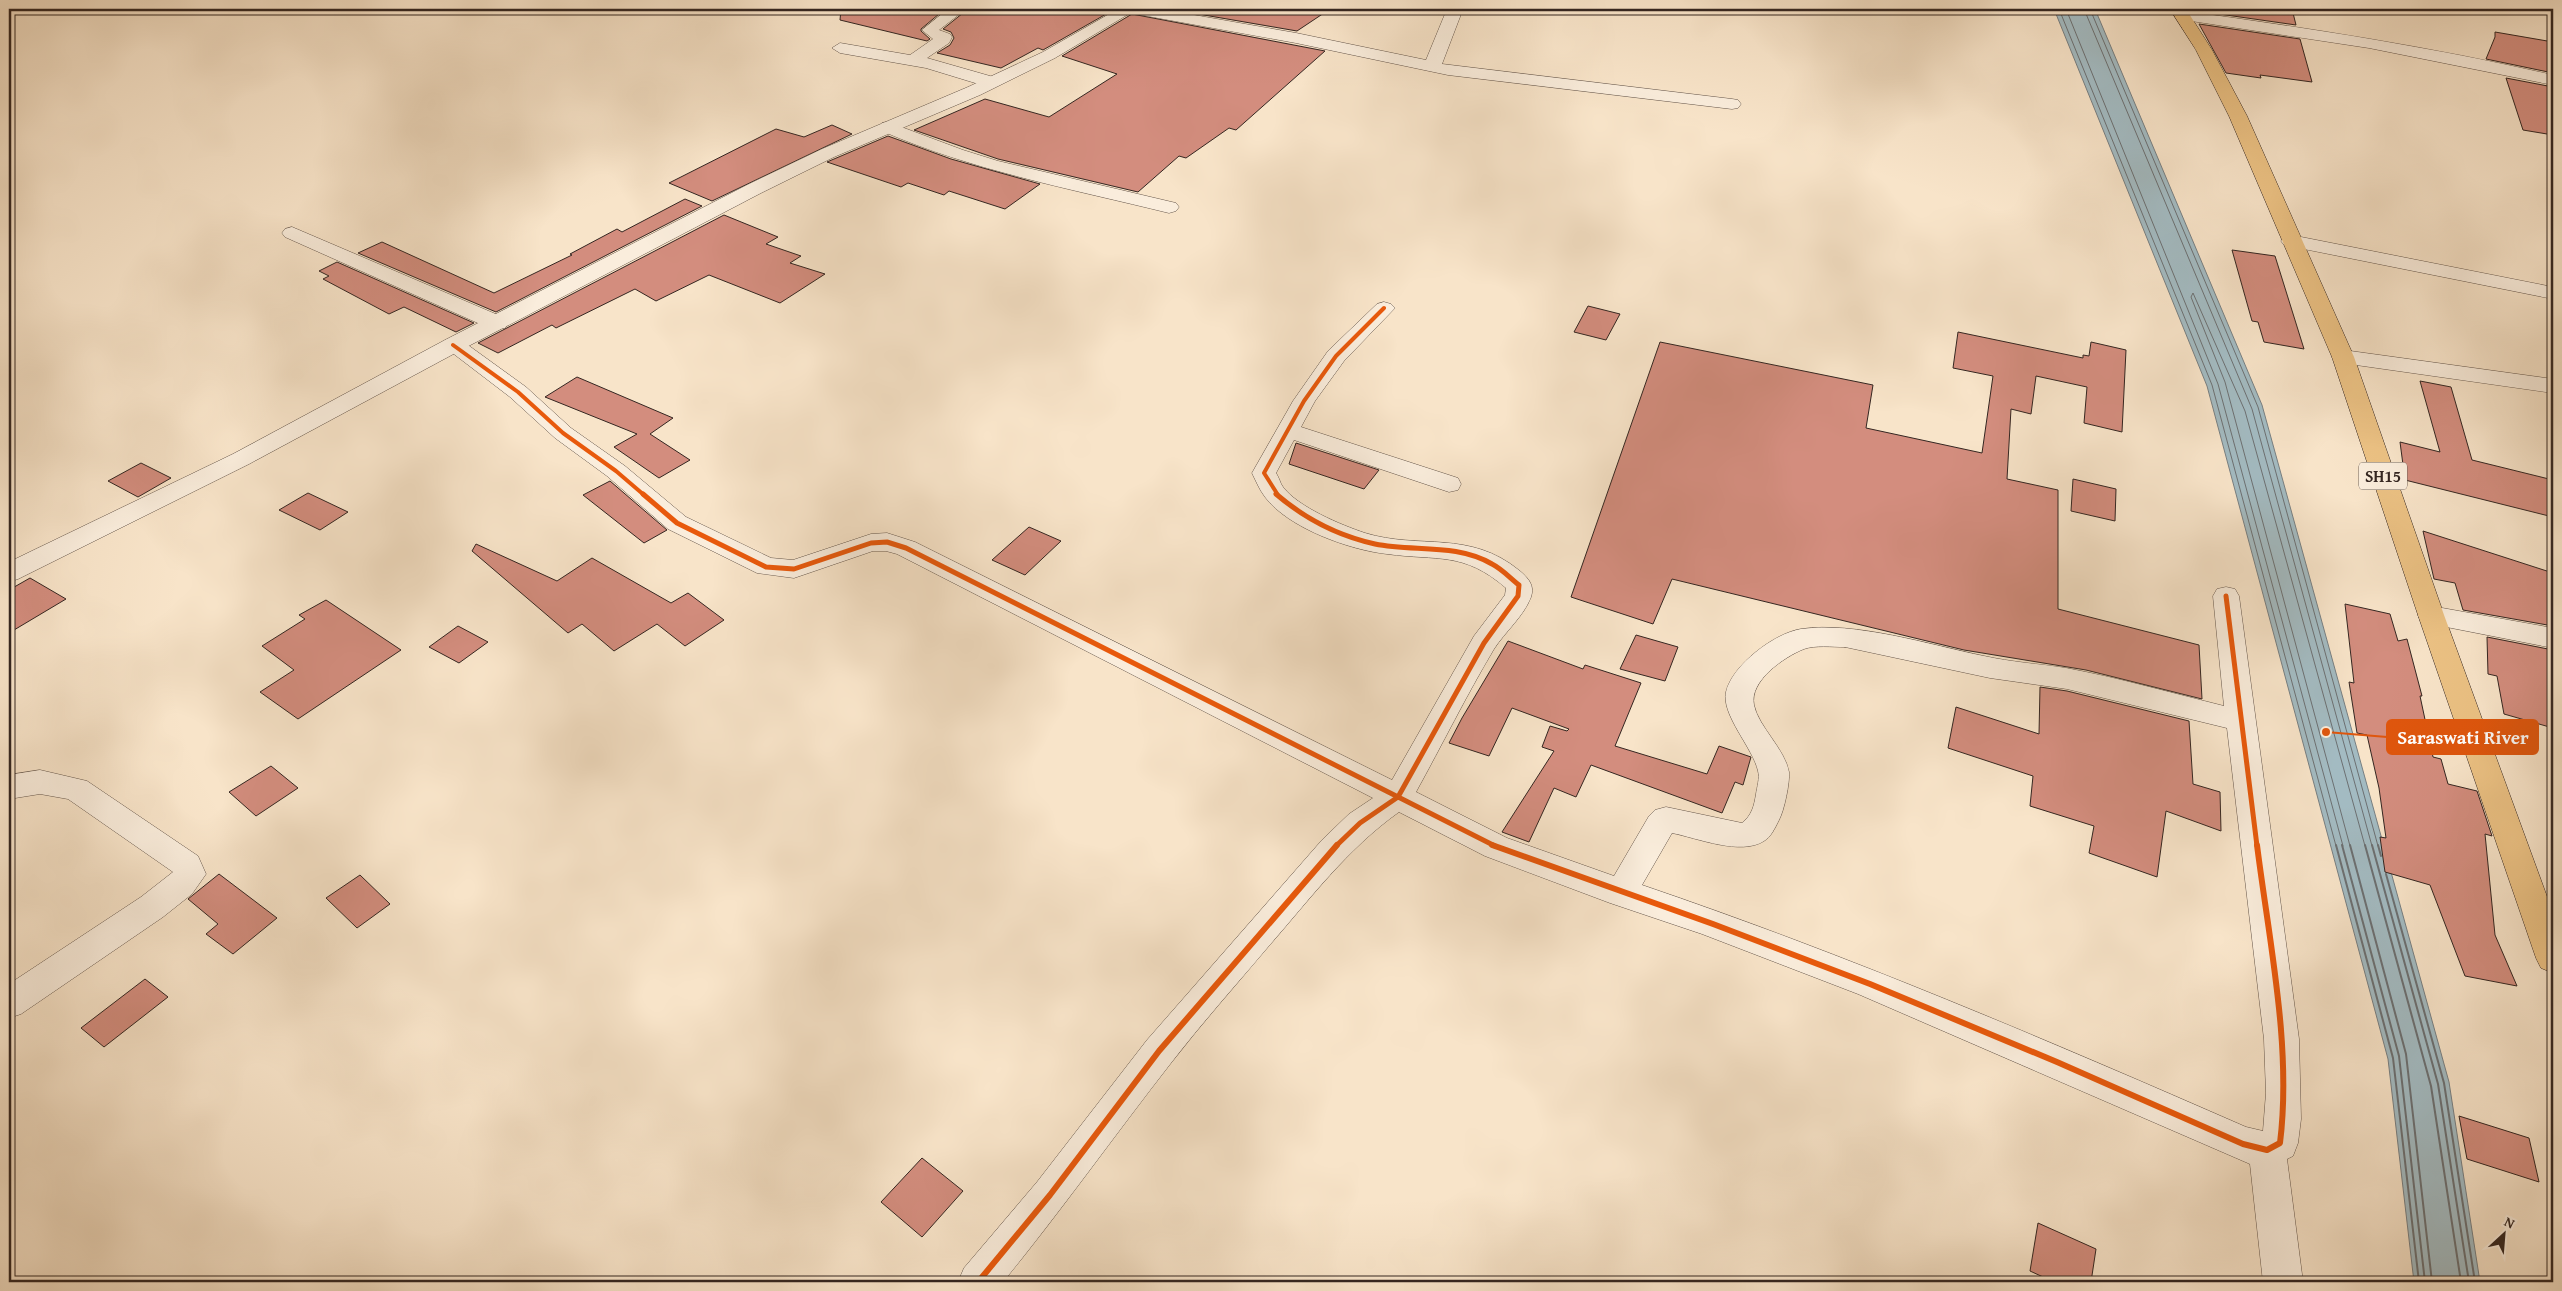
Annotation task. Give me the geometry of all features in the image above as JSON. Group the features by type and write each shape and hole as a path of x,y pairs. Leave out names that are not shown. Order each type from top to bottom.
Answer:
{"main road":[{"name":"SH15","path":"2181,12 2238,116 2343,357 2431,615 2553,958"}],"street":[{"path":"914,60 943,40 944,37 935,35 930,30 958,9"},
{"path":"9,573 241,459 453,345 754,189 828,153 1049,55 1129,9"},
{"path":"1136,9 1296,38 1432,67 1732,104"},
{"path":"1432,67 1455,9"},
{"path":"2181,12 2467,59 2553,80"},
{"path":"840,48 950,68 991,82"},
{"path":"888,127 926,145 993,167 1169,207"},
{"path":"292,233 497,323"},
{"path":"2291,241 2553,293"},
{"path":"978,1282 1050,1195 1159,1051 1247,948 1333,849 1360,823 1398,797 1484,643 1518,596 1519,585 1503,571 1483,559 1460,552 1386,546 1354,538 1305,516 1274,492 1264,473 1304,401 1336,356 1384,308"},
{"path":"453,345 518,392 562,432 629,481 677,523 766,567 794,569 871,542 887,542 906,548 1496,847 1789,953 2039,1053 2243,1144 2267,1150 2280,1143 2284,1120 2280,1035 2239,720 2226,596"},
{"path":"2343,357 2553,386"},
{"path":"1287,430 1449,484"},
{"path":"2431,615 2553,638"},
{"path":"1622,892 1660,824 1666,819 1742,836 1752,833 1759,827 1768,812 1774,774 1768,757 1740,706 1740,692 1748,678 1774,652 1801,639 1845,637 1990,668 2067,679 2239,720"},
{"path":"9,788 40,782 76,789 187,865 190,874 181,885 152,907 9,1003"},
{"path":"2267,1150 2283,1282"}],"water":[{"path":"2054,9 2095,9 2262,405 2449,1082 2480,1282 2414,1282 2388,1059 2207,386"}],"building":[{"path":"841,9 945,9 921,29 930,39 927,41 840,20"},
{"path":"968,9 1115,9 1043,50 1038,48 1001,68 937,53 950,45 954,38 951,32 943,29"},
{"path":"1169,9 1330,9 1297,31"},
{"path":"2197,9 2292,9 2296,25 2198,11"},
{"path":"1132,14 1325,51 1236,130 1229,128 1186,158 1179,156 1138,192 998,159 914,130 985,99 1049,117 1117,74 1062,56"},
{"path":"2199,24 2300,39 2312,82 2260,75 2261,78 2226,73"},
{"path":"2495,32 2553,42 2553,73 2486,59 2495,37"},
{"path":"2506,78 2553,87 2553,135 2523,130"},
{"path":"832,125 852,134 712,201 669,183 776,129 804,137"},
{"path":"888,136 951,159 1040,184 1005,209 949,191 944,195 908,183 901,187 827,162"},
{"path":"685,199 702,206 496,312 358,253 382,242 494,293 572,255 570,254 617,229 622,232"},
{"path":"724,215 778,237 766,244 801,256 790,263 825,274 780,303 709,275 656,301 635,289 556,328 552,325 498,353 478,343"},
{"path":"2232,250 2275,256 2304,349 2264,342 2258,322 2252,321"},
{"path":"337,262 474,323 456,332 404,307 389,314 323,279 329,276 319,271"},
{"path":"1588,306 1620,314 1606,340 1574,332"},
{"path":"1958,332 2083,358 2083,355 2089,356 2091,342 2126,350 2122,432 2084,423 2087,387 2036,376 2031,414 2011,409 2007,479 2058,490 2058,609 2199,645 2202,699 2086,670 1964,650 1672,579 1653,624 1571,597 1660,342 1873,385 1866,428 1982,453 1993,376 1953,368"},
{"path":"577,377 673,418 650,434 690,460 659,478 614,447 637,434 545,397"},
{"path":"2420,381 2451,387 2472,460 2553,480 2553,517 2405,480 2400,442 2440,452"},
{"path":"1296,443 1379,470 1364,489 1289,464"},
{"path":"141,463 171,478 138,497 108,481"},
{"path":"2073,479 2116,489 2115,521 2071,511"},
{"path":"610,481 667,530 644,543 583,495"},
{"path":"308,493 348,512 320,530 279,510"},
{"path":"1029,527 1061,541 1025,575 992,560"},
{"path":"2423,531 2553,573 2553,626 2463,610 2455,583 2434,579"},
{"path":"476,544 557,581 592,558 671,603 688,593 724,620 685,646 657,624 614,651 582,624 568,633 472,551"},
{"path":"30,578 66,599 9,633 9,590"},
{"path":"326,600 401,650 298,719 260,692 294,670 262,646 305,619 299,615"},
{"path":"2345,604 2390,614 2398,641 2407,639 2422,696 2420,696 2433,757 2441,759 2448,784 2477,791 2492,836 2485,834 2495,935 2517,986 2465,976 2430,885 2385,872 2380,837 2386,838 2379,788 2367,735 2357,733 2349,682 2354,683"},
{"path":"458,626 488,642 459,663 429,647"},
{"path":"1636,635 1678,647 1665,681 1620,669"},
{"path":"2487,637 2553,650 2553,728 2504,714 2497,676 2488,674"},
{"path":"1508,641 1583,669 1585,665 1641,683 1615,746 1707,774 1719,746 1751,757 1743,785 1735,782 1722,813 1591,765 1576,797 1554,788 1529,842 1502,832 1554,751 1542,747 1550,726 1567,731 1569,729 1512,708 1489,756 1449,743"},
{"path":"2040,687 2067,691 2189,721 2193,784 2220,792 2221,831 2166,811 2157,877 2089,853 2094,826 2030,806 2033,776 1948,748 1956,707 2039,734"},
{"path":"271,766 298,788 256,816 229,792"},
{"path":"219,874 277,918 233,954 206,934 218,924 188,899"},
{"path":"360,875 390,904 357,928 326,898"},
{"path":"145,979 168,997 104,1047 81,1028"},
{"path":"2459,1116 2529,1138 2539,1182 2467,1159"},
{"path":"922,1158 963,1191 922,1237 881,1202"},
{"path":"2038,1223 2096,1249 2091,1282 2054,1282 2030,1271"}],"cycle path":[{"path":"978,1282 1050,1195 1159,1051 1247,948 1333,849 1360,823 1398,797 1484,643 1518,596 1519,585 1497,567 1482,559 1447,550 1374,544 1328,528 1286,503 1273,491 1264,473 1304,401 1336,356 1384,308"},
{"path":"453,345 518,392 563,433 616,471 677,523 766,567 794,569 871,543 887,542 906,548 1496,847 1807,959 1995,1035 2243,1144 2267,1150 2280,1143 2284,1093 2281,1039 2226,596"}],"place":[{"name":"Saraswati River","path":"2326,732"}]}
